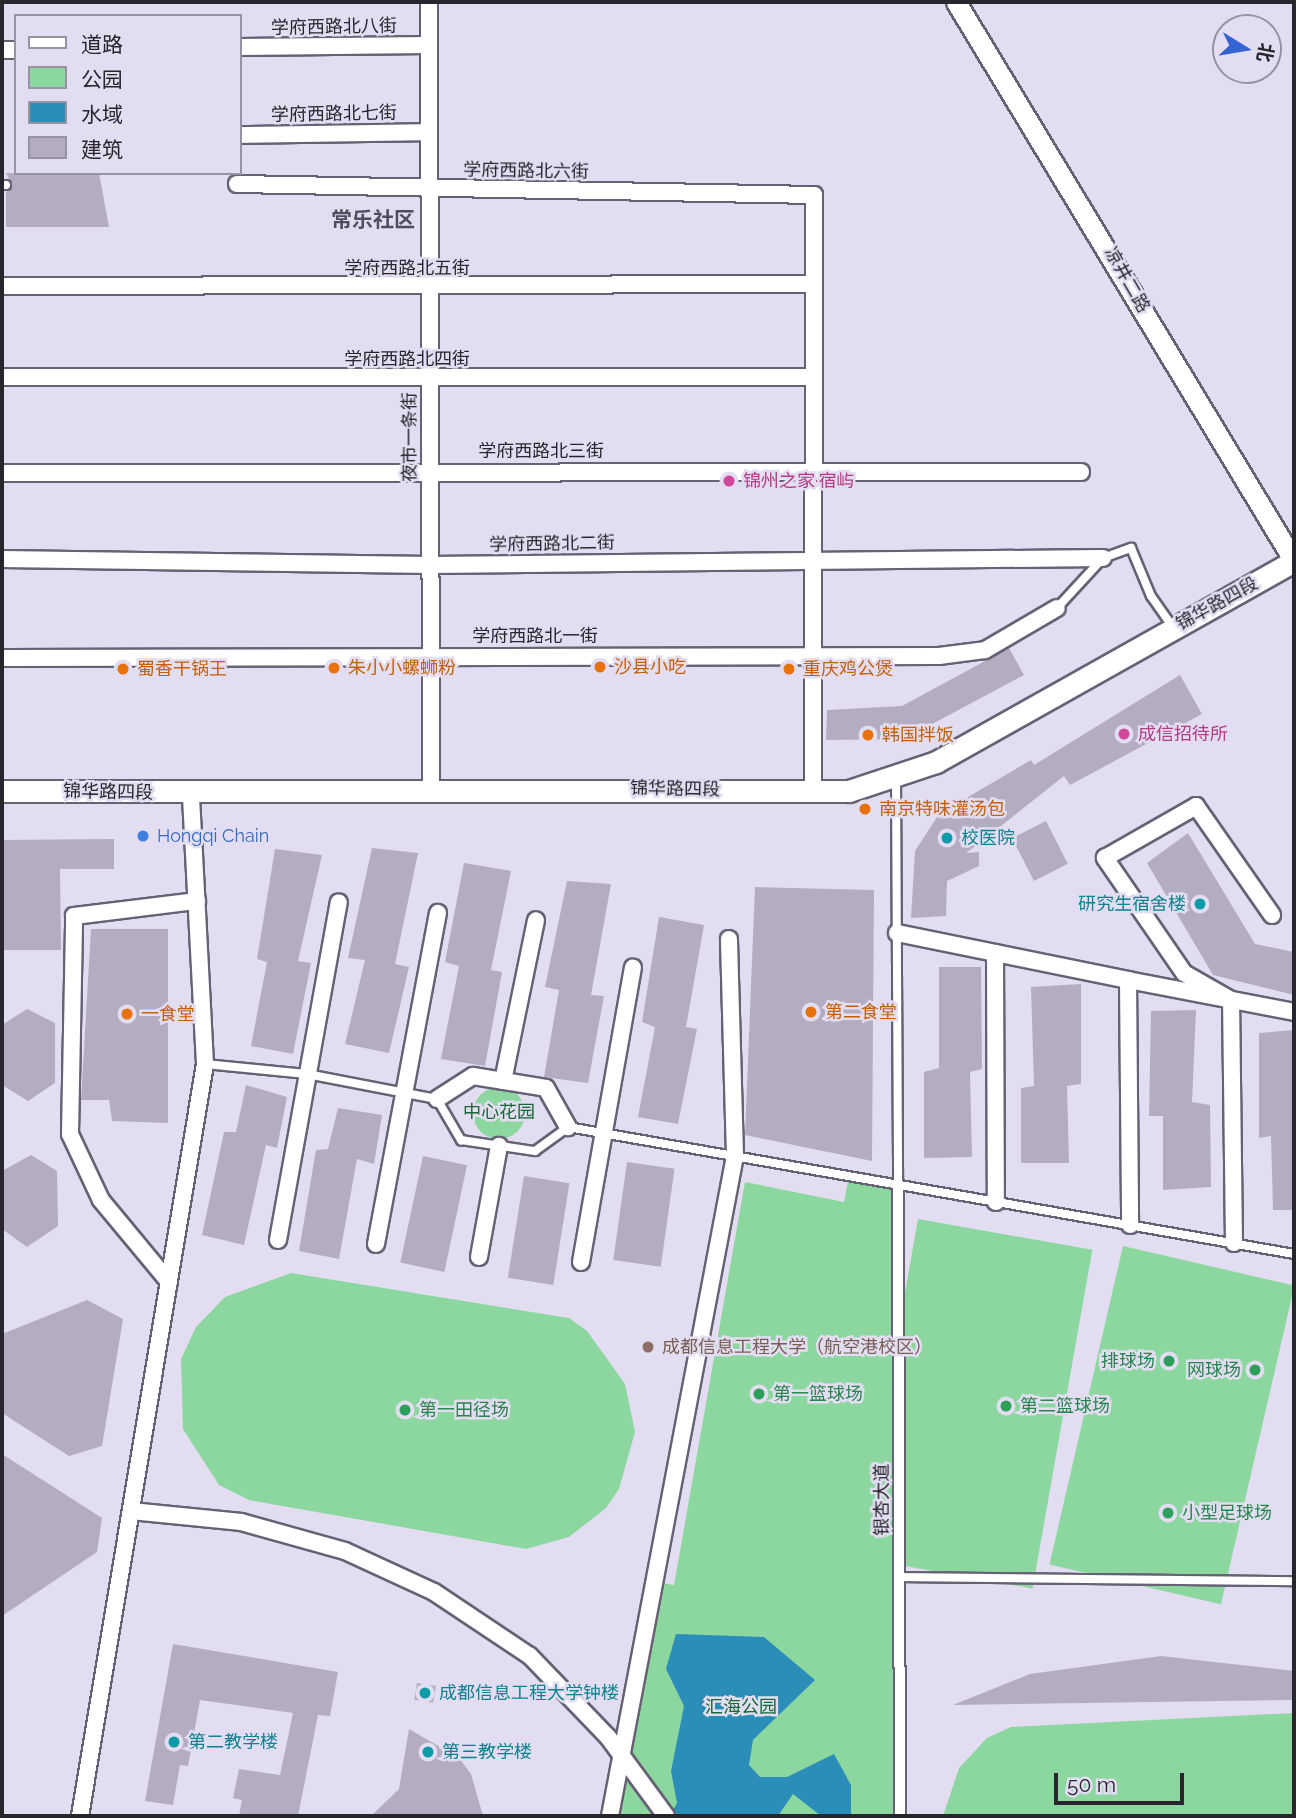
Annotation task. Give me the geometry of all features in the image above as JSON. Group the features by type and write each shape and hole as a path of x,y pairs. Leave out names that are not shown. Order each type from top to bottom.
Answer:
{"main road":[{"name":"锦华路四段","path":"2,791 191,793 431,787 849,791 936,762 1293,562"}],"street":[{"name":"夜市一条街","path":"429,2 431,787"},
{"name":"凉井二路","path":"956,2 1293,562"},
{"name":"学府西路北八街","path":"242,47 429,45"},
{"name":"学府西路北七街","path":"242,135 429,132"},
{"name":"学府西路北六街","path":"237,184 814,195 813,284"},
{"name":"学府西路北五街","path":"2,286 429,288 813,284"},
{"path":"813,284 813,791"},
{"name":"学府西路北四街","path":"2,377 813,377"},
{"name":"学府西路北三街","path":"2,473 430,470 1081,472"},
{"name":"学府西路北二街","path":"2,559 430,565 1103,558"},
{"name":"学府西路北一街","path":"2,658 812,656 985,650 1057,608"},
{"path":"80,1816 205,1064 191,793"},
{"path":"1231,1000 1184,973 1105,858 1196,806 1272,915"},
{"path":"169,1282 101,1200 70,1134 74,916 197,901"},
{"path":"278,1240 339,902"},
{"path":"376,1244 438,913"},
{"path":"503,1081 536,920"},
{"path":"897,933 1294,1012"},
{"path":"611,1816 735,1156 729,939"},
{"path":"995,953 996,1202"},
{"path":"581,1262 606,1133 633,968"},
{"path":"1128,980 1130,1225"},
{"path":"1231,1000 1234,1243"},
{"path":"437,1099 473,1076 546,1088 568,1127"},
{"path":"479,1257 499,1146"},
{"name":"银杏大道","path":"898,1184 901,1816"},
{"path":"131,1511 241,1522 345,1551 434,1592 530,1656 621,1755 665,1814"}],"lane":[{"path":"1057,608 1103,558 1131,548 1151,596 1174,628"},
{"path":"896,775 898,1184"},
{"path":"205,1064 307,1074 437,1099 461,1140 535,1152 568,1127 1294,1254"},
{"path":"900,1577 1294,1581 1112,1578"}],"green space":[{"name":"中心花园","path":"499,1087 509,1089 517,1095 523,1103 523,1123 517,1131 509,1137 499,1139 489,1137 481,1131 475,1123 473,1113 475,1103 481,1095 489,1089"},
{"name":"汇海公园","path":"849,1176 898,1184 900,1816 610,1816 654,1582 674,1585 745,1182 844,1202"},
{"name":"第二篮球场","path":"918,1219 1092,1250 1033,1589 858,1558"},
{"path":"1123,1246 1294,1285 1221,1604 1049,1565"},
{"name":"第一田径场","path":"291,1273 569,1318 587,1331 625,1384 635,1432 619,1489 606,1508 569,1537 526,1549 249,1500 219,1485 183,1429 181,1359 196,1327 225,1297"},
{"path":"1294,1713 1294,1816 943,1816 959,1768 987,1738 1011,1727"}],"water":[{"path":"676,1634 764,1637 815,1680 753,1740 749,1765 760,1777 787,1777 834,1754 851,1785 851,1816 821,1816 793,1794 778,1816 670,1816 677,1803 671,1771 684,1706 666,1669"}],"building":[{"path":"6,173 99,175 109,227 6,227 6,192 12,186"},
{"path":"1009,648 1024,675 904,739 826,740 827,710 902,706"},
{"path":"1180,675 1202,714 1070,785 1064,776 1001,826 974,836 977,845 966,853 979,852 979,866 947,881 946,916 911,918 915,851 939,814 1031,760 1034,765"},
{"path":"1046,821 1068,864 1034,881 1012,838"},
{"name":"研究生宿舍楼","path":"1188,833 1255,944 1294,952 1294,995 1213,975 1147,863"},
{"path":"114,839 114,869 60,869 61,950 2,950 2,840"},
{"path":"372,848 418,853 395,964 409,967 389,1053 345,1044 365,960 348,958"},
{"path":"275,849 322,855 298,961 311,963 293,1054 251,1046 267,962 257,959"},
{"path":"464,863 511,871 491,970 502,972 485,1066 441,1059 459,966 445,962"},
{"path":"567,881 611,884 591,995 604,996 588,1083 544,1077 559,990 545,987"},
{"name":"第二食堂","path":"755,887 874,890 872,1161 745,1135"},
{"path":"659,917 704,925 686,1027 697,1029 678,1124 638,1117 655,1027 642,1022"},
{"name":"一食堂","path":"91,929 168,929 168,1123 112,1121 109,1100 81,1100"},
{"path":"939,967 981,967 982,1069 970,1072 972,1157 924,1158 924,1072 939,1068"},
{"path":"1081,984 1081,1084 1067,1086 1069,1163 1021,1163 1021,1088 1034,1086 1031,987"},
{"path":"27,1009 55,1023 55,1083 28,1101 2,1085 2,1025"},
{"path":"1196,1010 1192,1102 1210,1105 1211,1187 1163,1190 1163,1116 1149,1116 1151,1011"},
{"path":"1294,1030 1294,1210 1273,1210 1271,1136 1259,1138 1259,1033"},
{"path":"246,1085 287,1097 277,1148 266,1145 244,1245 202,1235 224,1132 236,1132"},
{"path":"338,1108 382,1115 374,1164 357,1159 339,1259 299,1251 316,1150 328,1149"},
{"path":"31,1155 57,1171 58,1226 27,1247 2,1229 2,1171"},
{"path":"423,1156 467,1165 444,1272 400,1263"},
{"path":"627,1162 675,1169 661,1267 613,1260"},
{"path":"524,1176 569,1183 553,1285 508,1278"},
{"path":"87,1300 123,1319 102,1446 69,1456 2,1413 2,1334"},
{"path":"2,1454 102,1518 97,1552 2,1616"},
{"name":"第二教学楼","path":"173,1644 338,1672 330,1716 318,1715 298,1816 239,1816 242,1800 233,1798 239,1769 280,1775 293,1713 200,1700 188,1766 180,1765 173,1805 145,1801"},
{"path":"1161,1656 1294,1671 1294,1700 953,1705 1030,1674"},
{"name":"成都信息工程大学钟楼","path":"417,1683 436,1686 433,1703 414,1700"},
{"name":"第三教学楼","path":"409,1729 459,1758 471,1774 483,1816 371,1816 399,1789"}],"place":[{"name":"锦州之家·宿屿","path":"729,481"},
{"name":"沙县小吃","path":"600,667"},
{"name":"朱小小螺蛳粉","path":"334,668"},
{"name":"蜀香干锅王","path":"123,669"},
{"name":"重庆鸡公煲","path":"789,669"},
{"name":"成信招待所","path":"1124,734"},
{"name":"韩国拌饭","path":"868,735"},
{"name":"南京特味灌汤包","path":"865,809"},
{"name":"Hongqi Chain","path":"143,836"},
{"name":"校医院","path":"947,838"},
{"name":"研究生宿舍楼","path":"1200,904"},
{"name":"第二食堂","path":"811,1012"},
{"name":"一食堂","path":"127,1014"},
{"name":"成都信息工程大学（航空港校区）","path":"648,1347"},
{"name":"排球场","path":"1169,1361"},
{"name":"网球场","path":"1255,1370"},
{"name":"第一篮球场","path":"759,1394"},
{"name":"第二篮球场","path":"1006,1406"},
{"name":"第一田径场","path":"405,1410"},
{"name":"小型足球场","path":"1168,1513"},
{"name":"成都信息工程大学钟楼","path":"425,1693"},
{"name":"第二教学楼","path":"174,1742"},
{"name":"第三教学楼","path":"428,1752"}],"district":[{"name":"常乐社区","path":"373,220"}]}
